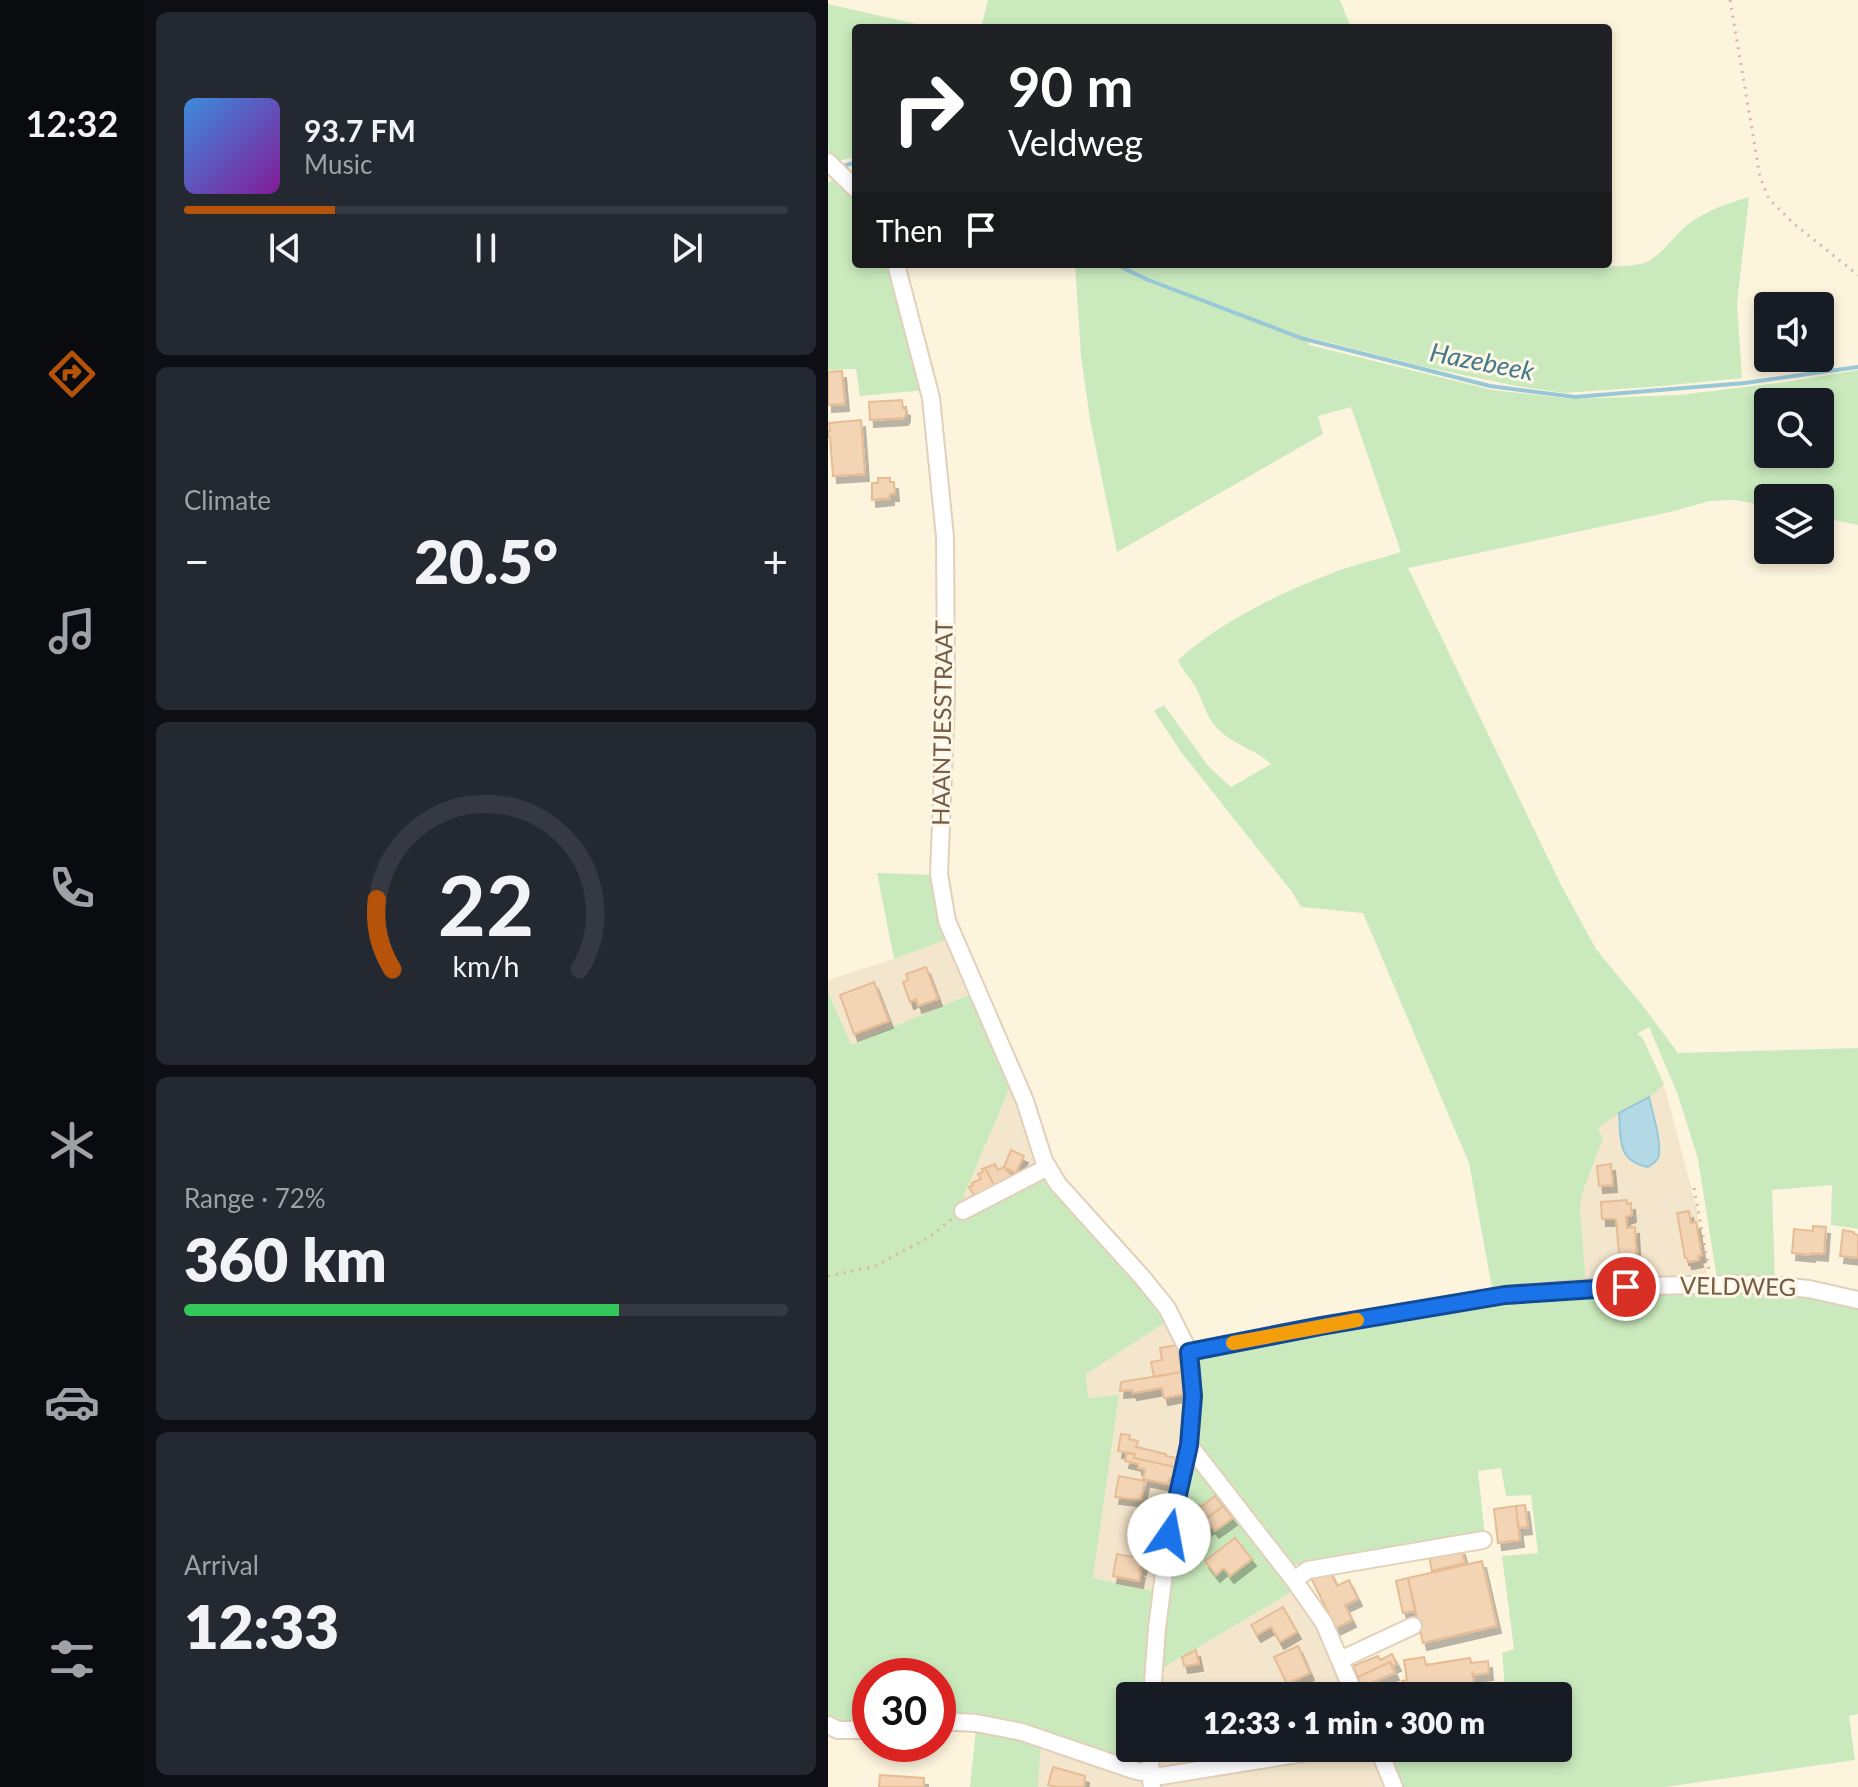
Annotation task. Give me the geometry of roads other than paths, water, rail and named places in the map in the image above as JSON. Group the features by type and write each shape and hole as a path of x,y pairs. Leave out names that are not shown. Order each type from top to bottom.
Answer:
{"street":[{"path":"834,168 852,185"},
{"name":"HAANTJESSTRAAT","path":"897,268 931,398 945,537 946,696 939,874 947,921 1025,1101 1044,1161 1058,1184 1167,1308 1189,1352 1193,1396 1189,1445 1169,1535 1153,1682"},
{"path":"963,1211 1048,1167"},
{"name":"VELDWEG","path":"1189,1352 1505,1295 1600,1287 1752,1285 1809,1289 1858,1300"},
{"path":"1189,1445 1324,1623 1349,1682"},
{"path":"1294,1580 1308,1570 1483,1540"},
{"path":"1340,1660 1413,1626"},
{"path":"956,1722 1022,1732 1133,1770 1151,1780 1248,1762"},
{"path":"828,1725 838,1730 852,1730"},
{"path":"1384,1762 1394,1787"}],"water":[{"path":"1649,1097 1659,1153 1656,1161 1648,1167 1631,1160 1626,1154 1621,1140 1619,1113"}],"waterway":[{"name":"Hazebeek","path":"843,166 852,163"},
{"name":"Hazebeek","path":"1123,268 1301,338 1490,386 1575,397 1745,383 1858,367"}]}
